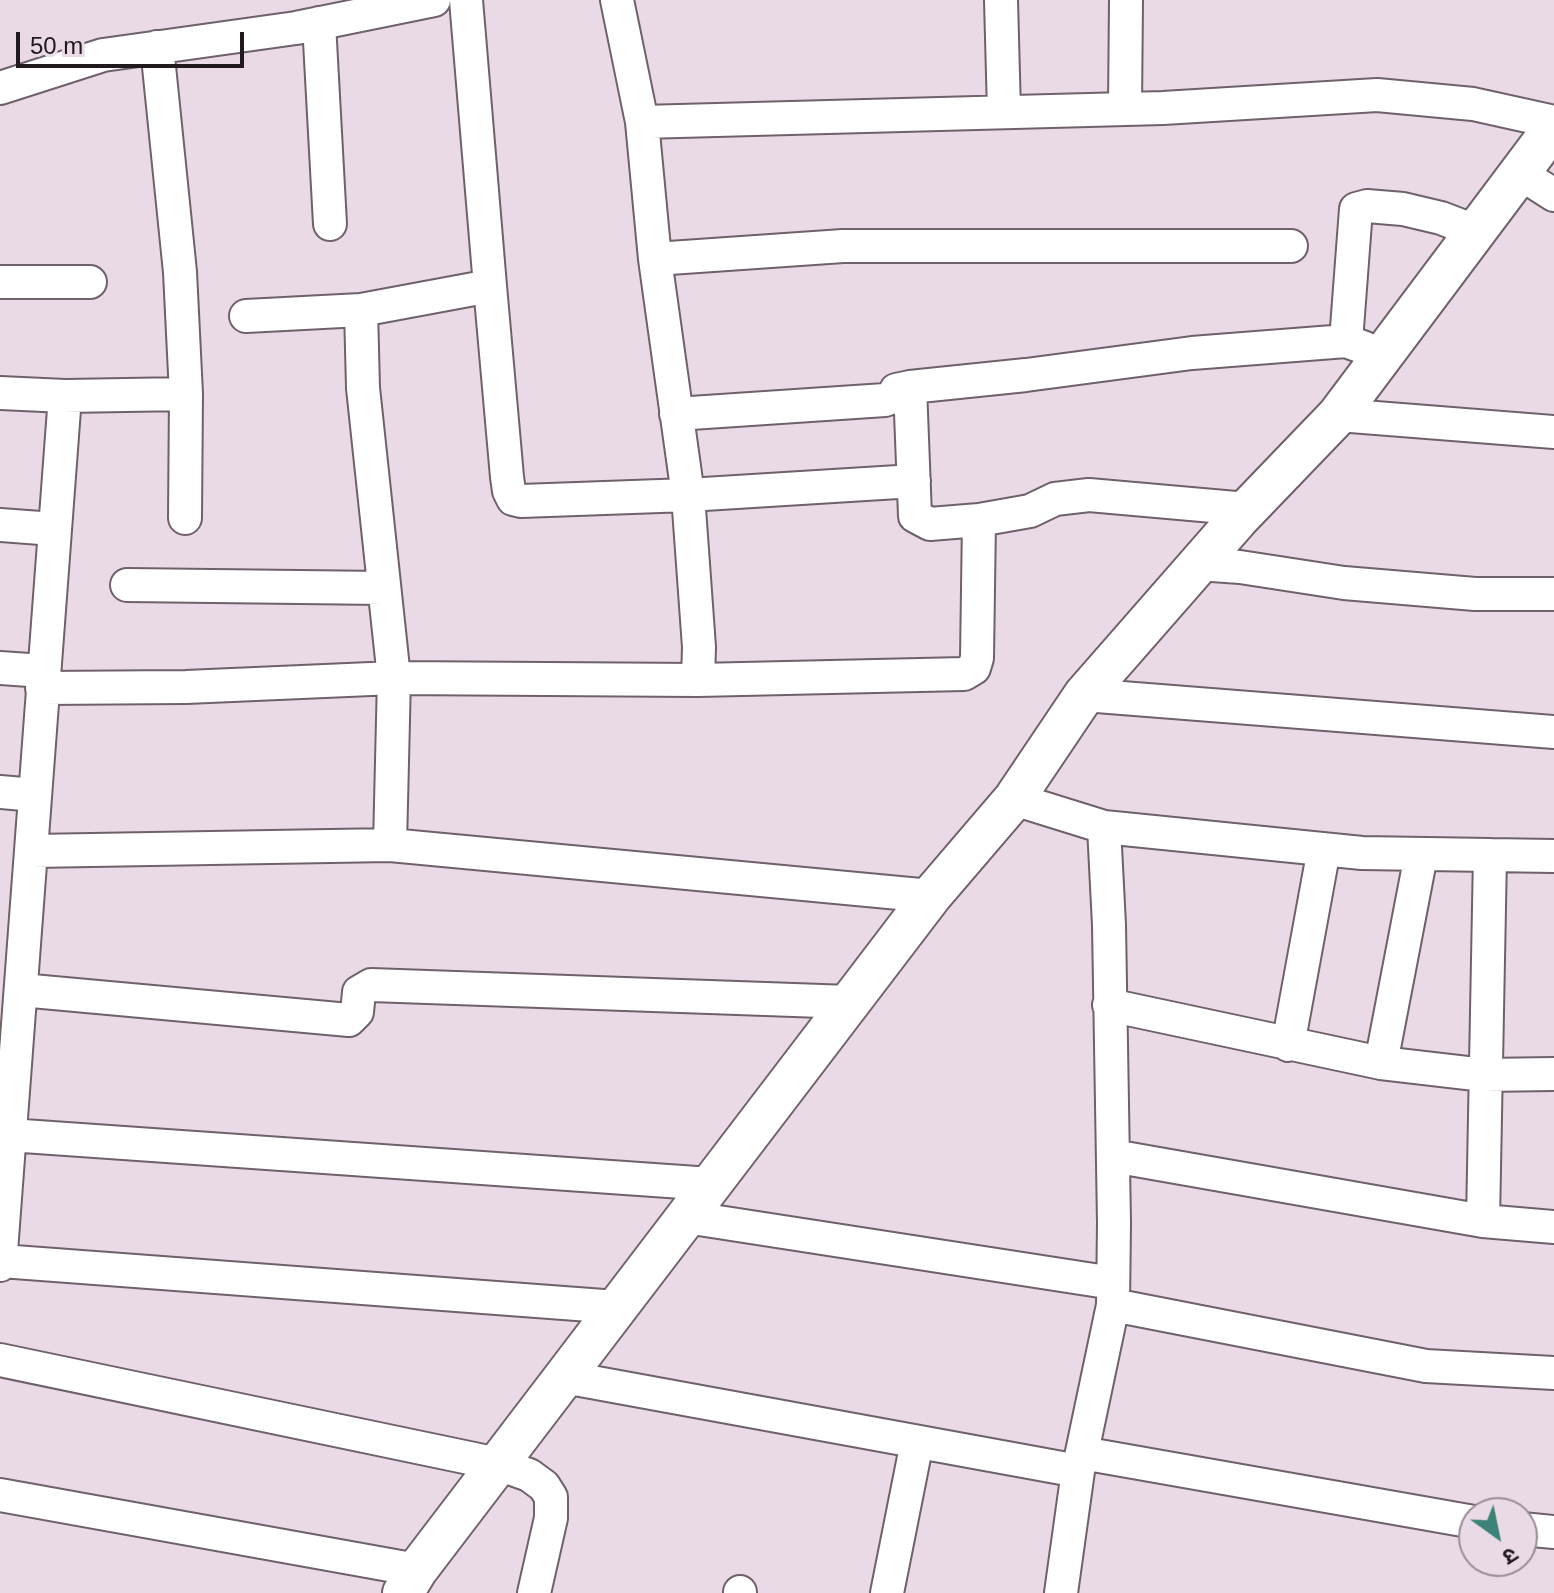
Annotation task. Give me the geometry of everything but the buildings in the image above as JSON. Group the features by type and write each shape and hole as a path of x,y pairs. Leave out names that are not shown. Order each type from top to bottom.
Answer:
{"street":[{"path":"0,88 103,55 302,17 434,0"},
{"path":"466,0 507,477 513,499 688,495 914,481"},
{"path":"617,0 642,122 655,259 688,495 699,647 698,680"},
{"path":"1001,0 1004,112"},
{"path":"1125,108 1126,0"},
{"path":"302,17 330,224"},
{"path":"157,47 180,272 186,394 185,518"},
{"path":"0,1495 410,1582 931,896 1014,799 1084,695 1247,509 1338,415 1364,348 1475,231 1521,174 1554,124 1473,104 1377,95 1163,108 642,122"},
{"path":"1521,174 1554,195"},
{"path":"1364,348 1356,209 1367,206 1403,209 1441,218 1475,231"},
{"path":"655,259 843,246 1291,246"},
{"path":"0,282 90,282"},
{"path":"246,316 361,310 490,286"},
{"path":"361,310 363,388 394,678 390,845"},
{"path":"676,414 885,400 893,397 896,390 910,387 1192,353 1364,348"},
{"path":"910,387 915,516 920,521 930,524 979,520 1030,511 1055,499 1089,495 1247,509"},
{"path":"0,393 65,396 186,394"},
{"path":"65,396 1,1263 617,1307"},
{"path":"1338,415 1554,432"},
{"path":"0,668 42,680 186,687 394,678 698,680 964,674 974,668 977,658 979,520"},
{"path":"0,525 54,529"},
{"path":"1198,564 1240,567 1344,583 1475,594 1554,594"},
{"path":"127,585 384,588"},
{"path":"1084,695 1554,732"},
{"path":"0,792 35,795"},
{"path":"1014,799 1104,827 1324,849 1421,855 1554,856"},
{"path":"1064,1593 1080,1462 1113,1294 1109,925 1104,827"},
{"path":"32,851 390,845 931,896"},
{"path":"1288,1045 1324,849"},
{"path":"1381,1063 1421,855"},
{"path":"1483,1221 1490,855"},
{"path":"21,990 349,1020 357,1012 359,992 371,985 850,1002"},
{"path":"1109,1005 1381,1063 1484,1075 1554,1074"},
{"path":"9,1135 711,1184"},
{"path":"1113,1156 1483,1221 1554,1227"},
{"path":"686,1217 1113,1294 1426,1366 1554,1373"},
{"path":"0,1360 498,1464 529,1475 544,1486 551,1497 551,1518 534,1593"},
{"path":"564,1377 917,1442 1080,1462 1458,1520"},
{"path":"887,1593 917,1442"}]}
